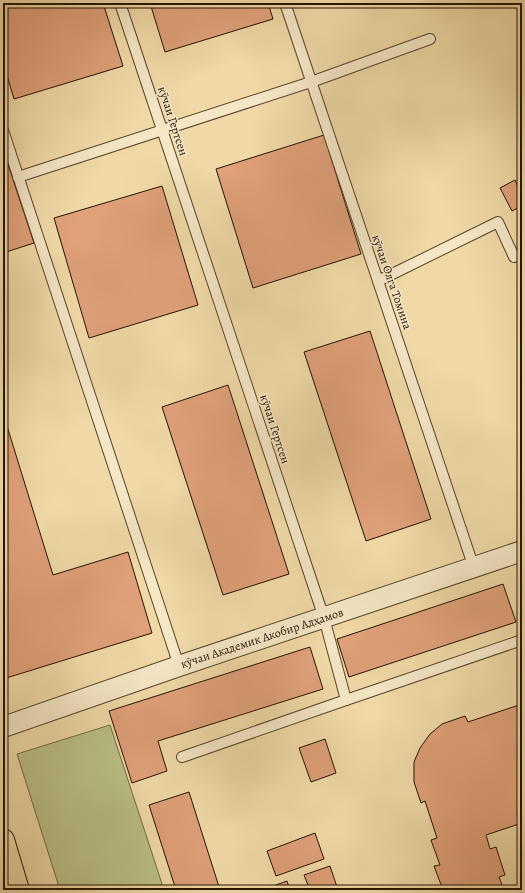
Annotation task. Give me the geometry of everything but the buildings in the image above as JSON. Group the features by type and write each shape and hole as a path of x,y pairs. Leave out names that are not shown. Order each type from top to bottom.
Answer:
{"highway":[{"path":"3,840 18,890"}],"street":[{"name":"кӯчаи Академик Акобир Адҳамов","path":"3,727 179,666 522,551"}],"lane":[{"name":"кӯчаи Гертсен","path":"120,3 324,618 346,700"},
{"name":"кӯчаи Олга Томина","path":"285,3 474,568"},
{"path":"18,177 162,129 311,82 430,39"},
{"path":"3,130 179,666"},
{"path":"378,281 498,222 514,257"},
{"path":"182,757 522,640"}],"green space":[{"path":"110,725 164,890 60,890 17,754"}]}
